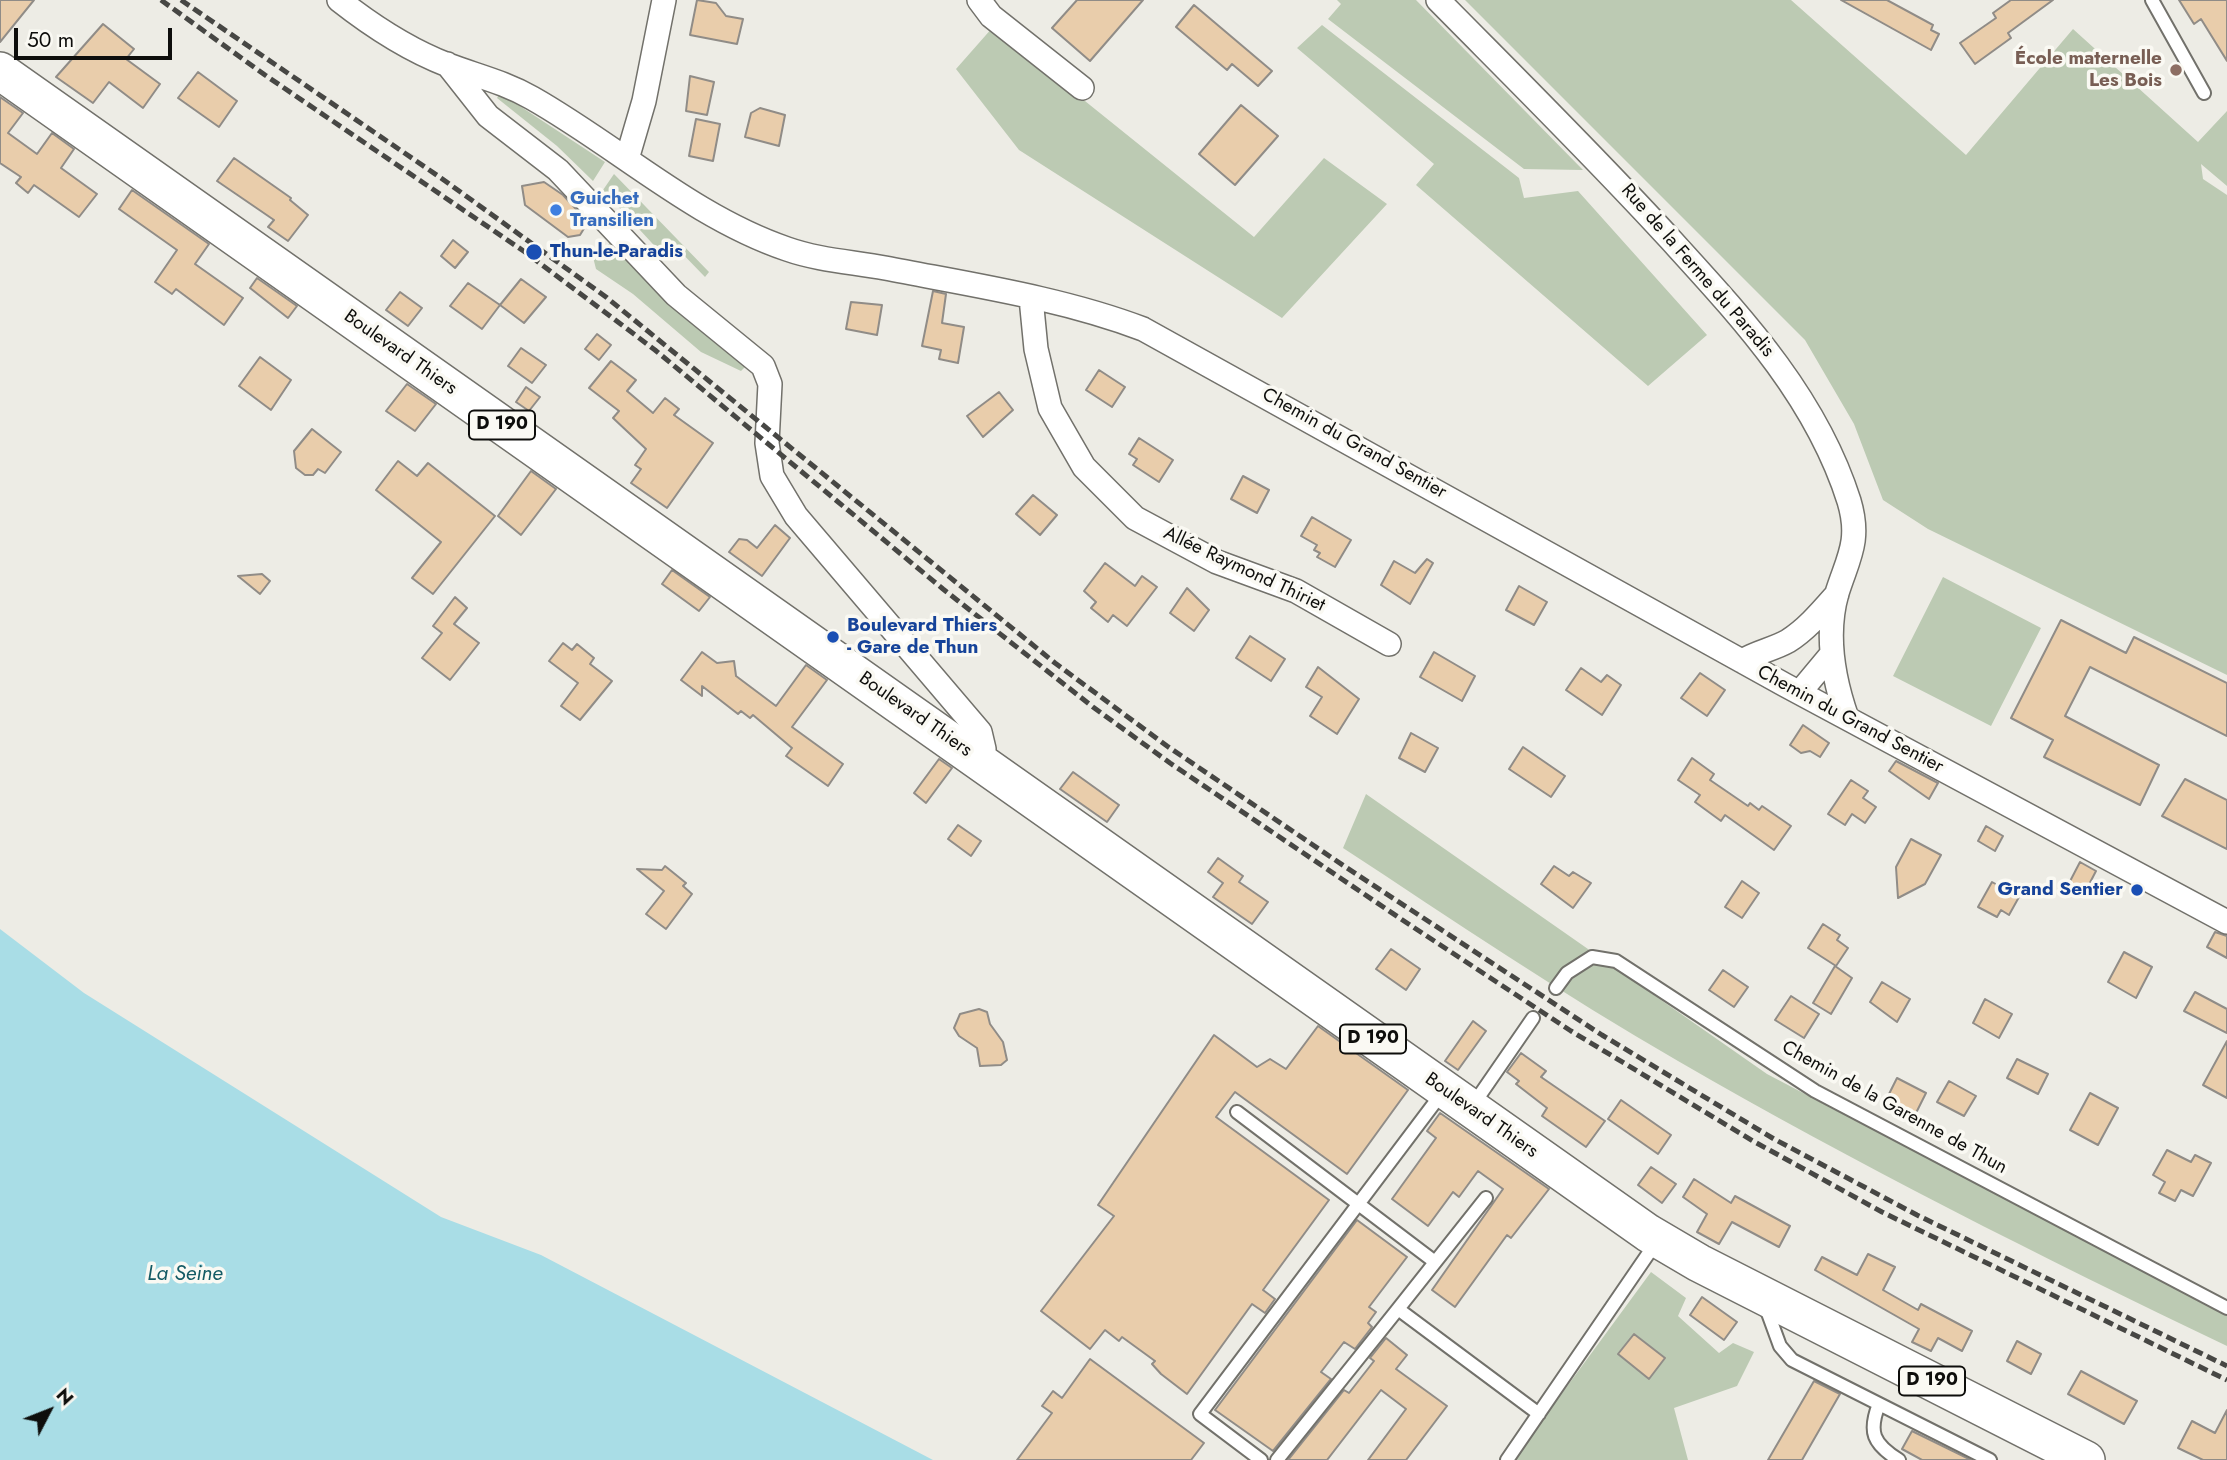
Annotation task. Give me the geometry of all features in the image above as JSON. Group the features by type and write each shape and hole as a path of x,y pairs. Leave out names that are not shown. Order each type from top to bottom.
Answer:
{"main road":[{"name":"Boulevard Thiers","path":"13,80 1658,1240 1770,1299"},
{"name":"D 190","path":"1770,1299 2087,1460"}],"street":[{"path":"339,0 364,20 447,64 488,116 558,170 676,295 763,366 770,384 768,461 777,487 796,516 980,732 984,748 977,760"},
{"path":"627,159 644,102 664,0"},
{"path":"979,0 990,16 1082,88"},
{"name":"Rue de la Ferme du Paradis","path":"1438,0 1615,178 1754,331 1790,379 1833,460 1850,503 1854,547 1837,594 1830,656 1847,718"},
{"name":"Chemin du Grand Sentier","path":"447,64 502,81 700,207 788,250 1031,298 1114,318 1177,345 1792,689 2227,922"},
{"name":"Allée Raymond Thiriet","path":"1031,298 1036,349 1050,408 1084,467 1135,518 1217,562 1296,592 1389,644"},
{"name":"Rue de la Ferme du Paradis","path":"1742,661 1760,650 1786,642 1808,625 1837,594"},
{"path":"1786,642 1792,689"},
{"path":"1792,689 1830,656"}],"lane":[{"path":"2151,0 2204,93"},
{"name":"Chemin de la Garenne de Thun","path":"1556,988 1567,973 1592,957 1616,961 1815,1091 2227,1308"},
{"path":"1261,1460 1200,1414 1359,1203 1533,1018"},
{"path":"1237,1112 1436,1262"},
{"path":"1278,1460 1486,1198"},
{"path":"1507,1460 1658,1240"},
{"path":"1770,1299 1772,1331 1792,1360 1990,1460"},
{"path":"1398,1309 1539,1414"},
{"path":"1879,1404 1872,1424 1874,1436 1888,1453 1899,1460"}],"green space":[{"path":"1337,0 1416,0 1583,170 1524,169 1328,19 1341,4"},
{"path":"1465,0 1791,0 1966,155 2073,29 2198,142 2227,111 2227,186 2201,164 2203,179 2227,195 2227,675 1928,529 1883,500 1854,424 1805,340"},
{"path":"1322,25 1519,178 1524,198 1578,191 1707,335 1648,386 1416,185 1434,164 1297,48"},
{"path":"993,27 1254,237 1324,158 1387,204 1282,318 1019,150 956,69"},
{"path":"500,93 605,162 593,181 557,146 497,98"},
{"path":"614,174 709,272 705,277 674,245 663,255 603,190"},
{"path":"610,243 676,311 745,367 741,371 701,352 633,294 596,269 593,257"},
{"path":"1943,577 2041,628 1991,726 1893,676"},
{"path":"1366,794 1767,1074 2227,1316 2227,1346 2018,1244 1881,1173 1678,1061 1550,984 1343,848"},
{"path":"1651,1272 1686,1298 1678,1316 1719,1353 1733,1343 1754,1352 1737,1386 1674,1408 1688,1460 1513,1460"}],"water":[{"name":"La Seine","path":"0,929 84,993 441,1217 541,1255 933,1460 0,1460"}],"building":[{"path":"0,0 34,0 0,42"},
{"path":"697,0 716,3 726,16 743,19 737,44 690,35"},
{"path":"1077,0 1143,0 1090,61 1052,28"},
{"path":"1841,0 1887,0 1933,25 1931,30 1939,34 1931,50"},
{"path":"2011,0 2053,0 2008,33 2011,38 1975,64 1960,43 1996,18 1993,13"},
{"path":"2179,0 2227,0 2227,61 2201,19 2194,24"},
{"path":"1194,5 1272,71 1258,86 1232,64 1227,70 1176,27"},
{"path":"103,24 134,49 126,59 160,84 143,108 109,82 93,103 56,77"},
{"path":"198,72 237,101 219,127 178,98"},
{"path":"690,76 714,82 707,115 686,111"},
{"path":"0,97 23,113 8,133 37,154 52,133 74,149 61,168 97,194 79,217 34,185 28,193 16,183 21,177 0,163"},
{"path":"1241,105 1278,136 1235,185 1199,154"},
{"path":"760,108 785,115 779,146 745,137 751,113"},
{"path":"696,119 720,124 713,161 689,156"},
{"path":"234,158 291,198 290,200 308,215 288,241 268,227 274,220 217,181"},
{"name":"Thun-le-Paradis","path":"544,182 563,195 588,222 580,235 568,237 525,205 522,186"},
{"path":"132,190 209,244 195,264 243,298 224,325 176,289 172,294 155,282 177,250 119,209"},
{"path":"453,240 468,252 455,268 441,256"},
{"path":"257,278 297,306 288,318 250,288"},
{"path":"521,279 546,297 524,323 500,305"},
{"path":"468,283 500,305 482,329 450,306"},
{"path":"933,291 946,294 942,323 964,327 958,363 939,359 941,350 922,346"},
{"path":"400,292 422,308 408,326 386,310"},
{"path":"851,302 882,305 877,335 846,329"},
{"path":"597,334 611,345 599,360 585,349"},
{"path":"521,348 546,365 532,383 508,366"},
{"path":"260,357 291,380 271,410 239,386"},
{"path":"611,361 636,380 627,391 653,413 665,398 679,409 674,415 713,443 667,508 631,483 641,469 635,465 646,449 613,418 619,411 589,388"},
{"path":"1099,370 1125,387 1112,407 1086,390"},
{"path":"407,384 436,404 415,431 386,411"},
{"path":"526,387 540,397 529,411 516,402"},
{"path":"999,392 1013,410 983,437 967,416"},
{"path":"312,429 341,452 325,473 318,469 313,475 305,475 296,468 294,451"},
{"path":"1139,438 1173,460 1159,482 1133,465 1137,459 1129,454"},
{"path":"398,461 417,476 428,463 495,516 433,594 412,578 441,542 376,490"},
{"path":"531,471 556,489 521,535 498,516"},
{"path":"1243,476 1269,490 1257,513 1231,499"},
{"path":"1033,495 1057,515 1040,535 1016,514"},
{"path":"1312,517 1351,540 1335,567 1317,557 1320,553 1314,550 1317,545 1301,536"},
{"path":"775,525 790,538 762,576 729,552 739,539 747,540 757,548"},
{"path":"1427,559 1433,563 1410,604 1381,585 1394,561 1415,573"},
{"path":"1105,563 1135,586 1142,576 1157,587 1127,626 1113,615 1108,622 1091,608 1096,602 1084,591"},
{"path":"672,570 710,597 699,611 662,584"},
{"path":"262,574 270,581 260,594 238,576"},
{"path":"1519,586 1547,602 1534,625 1506,610"},
{"path":"1187,588 1209,610 1194,631 1170,613"},
{"path":"455,597 467,608 454,624 479,643 450,680 422,658 442,633 433,626"},
{"path":"2061,620 2126,653 2134,637 2227,683 2227,736 2090,667 2065,716 2159,765 2140,805 2044,757 2053,740 2011,718"},
{"path":"1250,636 1285,659 1271,681 1236,658"},
{"path":"563,643 572,650 577,644 594,658 590,664 612,681 580,720 561,706 578,683 549,661"},
{"path":"702,652 717,663 734,661 736,676 776,706 806,665 827,680 792,727 843,764 828,786 786,756 792,748 753,715 750,718 741,711 738,714 702,686 702,696 681,680"},
{"path":"1434,652 1475,676 1462,701 1420,677"},
{"path":"1318,667 1359,699 1337,734 1310,716 1322,697 1306,687"},
{"path":"1581,668 1601,682 1607,675 1621,685 1602,715 1566,690"},
{"path":"1700,673 1725,690 1707,716 1681,698"},
{"path":"1803,725 1829,743 1820,757 1810,751 1801,753 1790,745"},
{"path":"1411,733 1438,748 1425,772 1399,758"},
{"path":"1523,747 1565,776 1551,797 1509,769"},
{"path":"1692,758 1714,774 1710,780 1748,806 1750,803 1759,810 1762,806 1791,826 1774,850 1725,815 1721,821 1695,802 1700,795 1678,780"},
{"path":"939,759 952,768 926,803 914,793"},
{"path":"1896,761 1938,783 1929,799 1889,771"},
{"path":"1073,772 1119,805 1107,822 1060,789"},
{"path":"2185,779 2227,800 2227,849 2162,816"},
{"path":"1851,780 1868,791 1863,798 1876,807 1865,823 1852,814 1845,825 1828,814"},
{"path":"958,825 981,841 971,856 948,839"},
{"path":"1986,826 2003,836 1995,851 1978,841"},
{"path":"1911,839 1941,855 1925,884 1898,898 1896,867"},
{"path":"1218,858 1243,876 1239,882 1268,902 1252,924 1213,897 1223,883 1208,872"},
{"path":"2080,862 2096,871 2083,896 2067,887"},
{"path":"665,866 686,883 683,886 692,894 666,929 646,914 664,891 637,869 662,870"},
{"path":"1554,866 1569,876 1573,872 1591,883 1573,908 1541,884"},
{"path":"1742,881 1759,893 1742,918 1725,907"},
{"path":"1992,882 2019,897 2009,915 2001,910 1997,917 1978,907"},
{"path":"1823,924 1840,935 1837,940 1848,948 1836,966 1808,948"},
{"path":"2215,932 2227,936 2227,958 2207,947"},
{"path":"1391,949 1420,969 1406,990 1376,969"},
{"path":"2124,952 2152,967 2136,998 2108,982"},
{"path":"1835,966 1852,978 1831,1014 1813,1003"},
{"path":"1723,970 1748,987 1734,1007 1709,990"},
{"path":"1882,982 1910,999 1897,1022 1870,1002"},
{"path":"2195,992 2227,1009 2227,1033 2184,1011"},
{"path":"1791,996 1819,1014 1804,1038 1775,1020"},
{"path":"1985,999 2012,1014 1999,1038 1973,1023"},
{"path":"979,1009 987,1012 990,1024 1003,1042 1007,1060 1001,1065 980,1066 977,1048 959,1036 954,1028 960,1014"},
{"path":"1473,1021 1486,1031 1458,1070 1445,1061"},
{"path":"1318,1026 1408,1090 1347,1174 1235,1092 1216,1117 1329,1200 1263,1290 1275,1299 1265,1313 1252,1304 1187,1394 1161,1374 1152,1364 1155,1361 1122,1337 1119,1341 1105,1330 1090,1349 1041,1311 1114,1216 1098,1205 1214,1035 1257,1067 1270,1059 1286,1069"},
{"path":"2227,1041 2227,1098 2203,1085"},
{"path":"1521,1053 1546,1071 1541,1077 1605,1121 1586,1147 1542,1116 1547,1108 1516,1084 1519,1081 1507,1072"},
{"path":"2017,1059 2048,1074 2038,1094 2007,1078"},
{"path":"1897,1078 1926,1093 1914,1117 1885,1102"},
{"path":"1949,1081 1976,1096 1964,1116 1937,1102"},
{"path":"2090,1093 2118,1108 2098,1145 2070,1130"},
{"path":"1621,1100 1671,1135 1658,1154 1608,1119"},
{"path":"1440,1113 1549,1189 1511,1238 1507,1235 1455,1307 1432,1290 1503,1189 1478,1171 1459,1197 1453,1192 1428,1226 1392,1199 1436,1138 1427,1131"},
{"path":"2167,1150 2191,1162 2195,1155 2211,1163 2193,1196 2181,1190 2175,1201 2159,1193 2165,1182 2153,1175"},
{"path":"1651,1167 1676,1184 1662,1203 1638,1185"},
{"path":"1694,1179 1731,1203 1735,1196 1790,1226 1779,1247 1732,1222 1719,1244 1697,1232 1707,1214 1683,1197"},
{"path":"1357,1220 1407,1257 1369,1307 1376,1312 1368,1323 1372,1327 1355,1349 1344,1342 1321,1372 1331,1379 1273,1451 1215,1410"},
{"path":"1868,1254 1895,1267 1883,1290 1918,1310 1921,1304 1972,1331 1962,1351 1938,1338 1931,1351 1912,1342 1919,1329 1815,1270 1822,1257 1857,1275"},
{"path":"1702,1297 1737,1322 1724,1340 1690,1315"},
{"path":"1634,1334 1665,1358 1649,1379 1618,1354"},
{"path":"1386,1338 1407,1355 1396,1369 1447,1406 1406,1460 1368,1460 1406,1409 1381,1390 1327,1460 1288,1460 1344,1390 1349,1393 1374,1361 1370,1358"},
{"path":"2017,1341 2041,1354 2031,1374 2007,1361"},
{"path":"1090,1359 1204,1443 1191,1460 1017,1460 1052,1413 1042,1406 1053,1391 1062,1398"},
{"path":"2081,1371 2137,1401 2124,1424 2068,1394"},
{"path":"1814,1381 1840,1394 1802,1460 1768,1460"},
{"path":"2227,1410 2227,1460 2203,1460 2178,1448 2192,1421 2215,1433"},
{"path":"1912,1431 1971,1460 1922,1460 1902,1449"}],"railway":[{"path":"161,0 265,75 525,252 655,350 943,589 1093,707 1170,763 1404,921 1571,1031 1753,1141 1882,1212 2227,1380"},
{"path":"181,0 441,178 606,297 1055,663 1167,746 1347,868 1602,1035 1774,1139 1917,1215 2227,1366"}],"place":[{"name":"École maternelle Les Bois","path":"2176,70"},
{"name":"Guichet Transilien","path":"556,210"},
{"name":"Thun-le-Paradis","path":"534,252"},
{"name":"Boulevard Thiers - Gare de Thun","path":"833,637"},
{"name":"Grand Sentier","path":"2137,890"}]}
